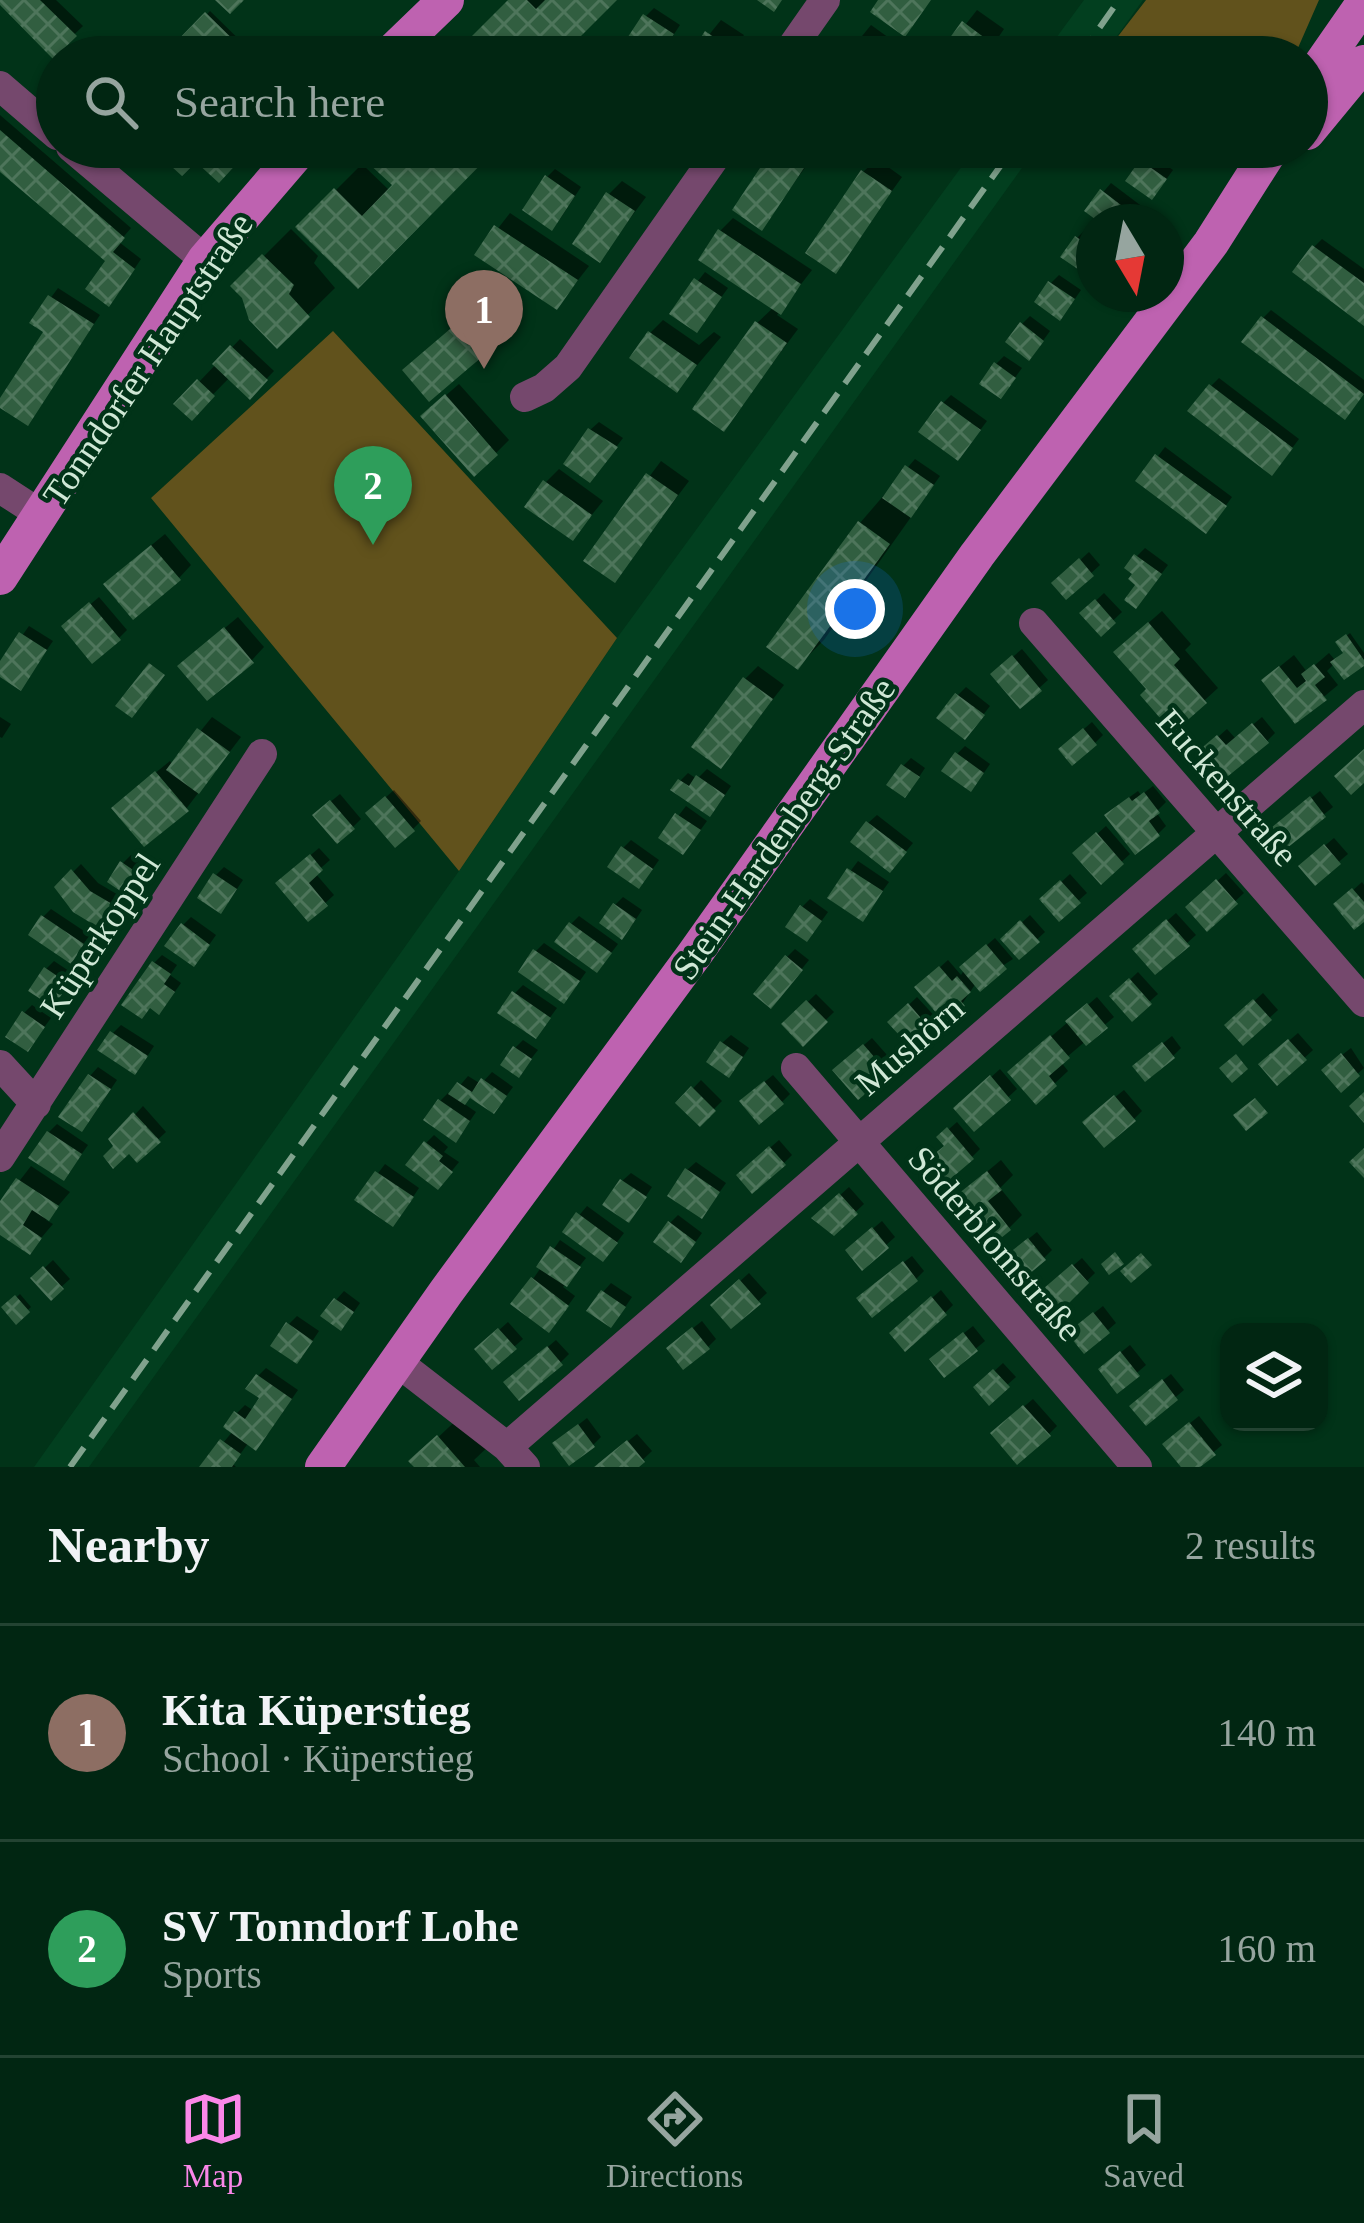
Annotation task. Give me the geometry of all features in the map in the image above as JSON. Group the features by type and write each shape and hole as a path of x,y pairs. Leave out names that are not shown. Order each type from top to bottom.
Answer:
{"main road":[{"path":"409,36 446,0"},
{"path":"1328,55 1364,4"},
{"path":"1328,107 1364,63"},
{"name":"Tonndorfer Hauptstraße","path":"0,577 205,260 284,168"},
{"name":"Stein-Hardenberg-Straße","path":"322,1467 694,955 976,555 1260,168"},
{"name":"Stein-Hardenberg-Straße","path":"1247,192 1272,168"}],"street":[{"path":"800,36 825,0"},
{"path":"0,86 36,117"},
{"path":"96,168 205,260"},
{"path":"525,397 568,367 707,168"},
{"path":"0,488 40,514"},
{"name":"Euckenstraße","path":"1034,622 1364,1002"},
{"name":"Mushörn","path":"516,1457 857,1141 1364,705"},
{"name":"Küperkoppel","path":"0,1157 262,754"},
{"path":"0,1065 36,1104"},
{"name":"Söderblomstraße","path":"796,1068 1137,1467"},
{"path":"396,1361 516,1457"}],"shaded area":[{"path":"1084,0 1143,0 1117,36 1057,36"},
{"path":"1146,0 1319,0 1303,36 1118,36"},
{"path":"961,168 1022,168 89,1467 34,1467 459,871 617,638"},
{"path":"333,331 617,638 459,871 151,498"}],"building":[{"path":"0,0 40,0 77,36 36,36 36,42"},
{"path":"215,0 244,0 230,14"},
{"path":"508,0 527,0 536,9 545,0 617,0 581,36 472,36"},
{"path":"757,0 782,0 774,12"},
{"path":"878,0 931,0 906,36 870,12"},
{"path":"205,12 230,36 182,36"},
{"path":"643,14 674,34 673,36 629,36"},
{"path":"962,21 982,36 951,36"},
{"path":"0,130 36,161 36,168 44,168 125,238 113,252 135,269 109,307 85,289 105,261 0,172"},
{"path":"203,168 233,168 219,183"},
{"path":"374,168 477,168 358,289 295,227 334,188 362,216 392,185"},
{"path":"760,168 804,168 762,231 732,210"},
{"path":"1134,168 1151,168 1167,179 1152,200 1125,181"},
{"path":"861,170 892,191 836,274 805,253"},
{"path":"545,175 575,196 552,231 522,210"},
{"path":"1100,189 1120,204 1089,204"},
{"path":"606,192 635,211 600,263 572,244"},
{"path":"494,225 578,280 557,310 474,255"},
{"path":"718,229 801,284 781,315 698,260"},
{"path":"1075,236 1076,237 1076,268 1060,257"},
{"path":"1312,245 1364,283 1364,326 1292,272"},
{"path":"262,254 294,285 289,294 310,317 277,349 249,320 242,298 230,286"},
{"path":"694,278 722,297 697,333 669,314"},
{"path":"1048,281 1075,299 1060,321 1034,302"},
{"path":"48,295 94,324 28,426 0,408 0,398 43,332 29,323"},
{"path":"470,312 497,344 429,402 402,370"},
{"path":"1261,316 1364,394 1345,420 1241,342"},
{"path":"755,321 787,343 724,432 692,409"},
{"path":"1020,322 1044,341 1029,361 1005,342"},
{"path":"648,331 697,365 677,393 629,358"},
{"path":"230,345 268,380 250,400 212,364"},
{"path":"994,362 1016,378 1001,399 979,384"},
{"path":"197,379 215,396 192,421 173,404"},
{"path":"1209,384 1293,448 1272,476 1187,411"},
{"path":"445,394 498,455 474,477 420,416"},
{"path":"941,401 981,430 958,461 918,432"},
{"path":"588,428 618,447 590,483 563,464"},
{"path":"1155,454 1227,506 1206,534 1135,481"},
{"path":"905,465 934,485 911,518 882,498"},
{"path":"646,473 678,495 615,583 583,561"},
{"path":"543,480 592,515 573,541 524,507"},
{"path":"858,521 890,544 798,670 766,647"},
{"path":"151,545 181,580 133,620 103,584"},
{"path":"1134,554 1162,574 1136,609 1124,600 1135,585 1124,568"},
{"path":"1079,558 1094,576 1066,600 1051,583"},
{"path":"1095,599 1116,623 1101,637 1079,613"},
{"path":"89,602 121,640 92,664 61,626"},
{"path":"1148,622 1180,659 1174,665 1207,703 1173,733 1140,695 1146,689 1113,652"},
{"path":"224,627 254,663 207,701 177,666"},
{"path":"19,632 47,650 21,691 0,677 0,661"},
{"path":"1346,634 1364,666 1344,680 1330,662 1343,653 1335,642"},
{"path":"1012,655 1042,691 1020,709 990,674"},
{"path":"149,663 165,675 132,718 115,706"},
{"path":"1314,664 1325,677 1315,685 1327,700 1295,724 1261,680 1279,666 1297,688 1306,681 1301,674"},
{"path":"743,677 773,699 721,769 691,747"},
{"path":"955,693 985,715 965,740 936,718"},
{"path":"1252,723 1269,743 1222,781 1198,751 1217,735 1226,745"},
{"path":"197,728 230,752 199,794 166,770"},
{"path":"1083,728 1097,745 1072,766 1058,749"},
{"path":"1364,749 1364,783 1351,795 1334,776"},
{"path":"955,752 984,773 971,792 941,771"},
{"path":"901,764 920,777 905,798 886,785"},
{"path":"155,771 189,811 144,847 111,808"},
{"path":"696,775 725,795 710,817 670,790 678,779 689,786"},
{"path":"1144,792 1160,813 1149,821 1160,836 1135,855 1104,815"},
{"path":"385,796 415,831 395,848 365,813"},
{"path":"1310,796 1326,817 1282,852 1266,832"},
{"path":"330,800 355,829 337,844 312,815"},
{"path":"675,813 701,830 683,855 658,838"},
{"path":"866,821 907,852 890,873 850,842"},
{"path":"1096,832 1124,864 1101,885 1072,853"},
{"path":"1324,844 1341,864 1315,886 1298,866"},
{"path":"621,846 653,869 639,889 607,867"},
{"path":"310,854 323,870 309,883 328,906 308,922 275,883"},
{"path":"120,861 142,876 128,896 107,882"},
{"path":"847,868 883,891 863,922 827,898"},
{"path":"71,869 90,891 119,908 104,931 73,912 54,887"},
{"path":"213,873 237,889 221,914 197,898"},
{"path":"1216,879 1238,904 1207,932 1185,907"},
{"path":"1060,880 1081,903 1059,922 1039,899"},
{"path":"1352,888 1364,902 1364,922 1354,930 1333,904"},
{"path":"613,903 636,919 622,940 599,923"},
{"path":"800,905 822,921 807,942 785,927"},
{"path":"41,915 84,944 71,964 28,935"},
{"path":"1166,919 1190,946 1155,975 1132,949"},
{"path":"1020,920 1040,942 1019,960 1000,939"},
{"path":"569,922 612,953 597,973 554,942"},
{"path":"181,923 210,945 194,967 164,946"},
{"path":"986,944 1007,969 980,992 959,967"},
{"path":"533,949 580,981 564,1004 518,972"},
{"path":"785,955 803,970 771,1009 753,994"},
{"path":"152,961 171,974 164,984 175,992 159,1015 150,1008 142,1019 121,1005"},
{"path":"939,966 971,992 961,1001 965,1006 945,1023 914,987"},
{"path":"44,967 69,984 53,1007 28,991"},
{"path":"1129,978 1152,1004 1132,1022 1109,996"},
{"path":"512,991 551,1018 536,1039 497,1013"},
{"path":"1253,999 1272,1020 1243,1046 1224,1025"},
{"path":"806,1000 828,1022 803,1047 781,1024"},
{"path":"908,1003 933,1032 913,1050 887,1022"},
{"path":"1087,1003 1108,1028 1086,1046 1065,1021"},
{"path":"22,1011 45,1027 28,1052 5,1037"},
{"path":"110,1031 148,1056 135,1075 97,1050"},
{"path":"1050,1035 1070,1058 1049,1076 1057,1086 1036,1105 1007,1072"},
{"path":"1288,1039 1307,1060 1277,1086 1258,1064"},
{"path":"720,1041 743,1057 729,1078 706,1062"},
{"path":"1162,1042 1175,1058 1145,1082 1132,1066"},
{"path":"863,1044 889,1074 858,1100 832,1070"},
{"path":"513,1046 532,1059 519,1078 500,1065"},
{"path":"1341,1053 1360,1076 1341,1093 1321,1070"},
{"path":"1236,1054 1248,1069 1232,1083 1219,1068"},
{"path":"88,1074 111,1089 82,1132 58,1117"},
{"path":"990,1075 1011,1100 974,1132 953,1108"},
{"path":"481,1078 507,1096 494,1114 470,1098 465,1105 448,1094 457,1082 472,1092"},
{"path":"764,1081 784,1104 759,1125 739,1101"},
{"path":"691,1086 716,1111 700,1127 675,1103"},
{"path":"1364,1092 1364,1123 1349,1106"},
{"path":"1114,1095 1136,1121 1104,1148 1082,1122"},
{"path":"1255,1098 1268,1113 1246,1131 1233,1115"},
{"path":"438,1099 470,1121 456,1143 423,1120"},
{"path":"133,1112 161,1142 137,1163 129,1154 113,1169 103,1156 113,1146 108,1139"},
{"path":"947,1127 974,1159 941,1187 922,1164 944,1146 936,1137"},
{"path":"47,1131 82,1154 64,1181 28,1158"},
{"path":"424,1141 443,1156 439,1161 453,1172 438,1190 405,1165"},
{"path":"769,1146 786,1165 752,1194 736,1175"},
{"path":"1364,1148 1364,1178 1349,1162"},
{"path":"685,1168 720,1192 702,1219 667,1196"},
{"path":"375,1171 414,1197 393,1227 354,1200"},
{"path":"987,1171 1002,1190 988,1201 1011,1230 991,1246 953,1198"},
{"path":"16,1178 59,1206 49,1221 32,1210 23,1225 42,1238 30,1255 0,1235 0,1201"},
{"path":"620,1179 647,1197 629,1223 602,1205"},
{"path":"839,1193 858,1214 834,1236 811,1218"},
{"path":"576,1212 618,1243 603,1262 562,1232"},
{"path":"668,1221 696,1242 681,1263 653,1242"},
{"path":"872,1227 889,1248 862,1271 845,1250"},
{"path":"1028,1238 1046,1260 1022,1280 1004,1257"},
{"path":"550,1246 581,1267 567,1287 536,1267"},
{"path":"1115,1252 1124,1264 1109,1275 1101,1264"},
{"path":"1141,1253 1152,1265 1131,1283 1120,1271"},
{"path":"903,1261 918,1281 872,1318 856,1298"},
{"path":"1072,1264 1089,1283 1055,1317 1036,1295"},
{"path":"43,1266 64,1289 51,1301 30,1278"},
{"path":"531,1277 569,1306 549,1333 510,1304"},
{"path":"739,1279 761,1304 731,1329 710,1305"},
{"path":"601,1290 626,1307 611,1328 586,1311"},
{"path":"15,1295 30,1312 16,1325 1,1307"},
{"path":"931,1296 947,1315 905,1352 889,1333"},
{"path":"334,1298 354,1312 341,1331 320,1316"},
{"path":"1093,1312 1110,1333 1084,1354 1067,1333"},
{"path":"286,1322 313,1341 297,1364 270,1346"},
{"path":"692,1327 710,1349 683,1370 666,1348"},
{"path":"498,1328 517,1349 492,1370 474,1349"},
{"path":"963,1332 978,1351 944,1378 929,1359"},
{"path":"547,1346 563,1365 519,1401 503,1382"},
{"path":"1120,1351 1140,1376 1117,1394 1098,1369"},
{"path":"993,1369 1010,1387 989,1406 973,1387"},
{"path":"256,1374 292,1399 256,1451 223,1427 234,1411 245,1419 259,1398 245,1389"},
{"path":"1162,1379 1178,1400 1146,1426 1129,1406"},
{"path":"1023,1405 1051,1436 1017,1465 990,1433"},
{"path":"1189,1422 1216,1455 1200,1467 1181,1467 1162,1444"},
{"path":"578,1424 595,1447 569,1466 552,1443"},
{"path":"437,1435 465,1467 414,1467 408,1461"},
{"path":"220,1439 241,1454 232,1467 199,1467"},
{"path":"627,1440 645,1462 639,1467 594,1467"}],"railway":[{"path":"1094,36 1119,0"},
{"path":"70,1467 999,168"}],"place":[{"name":"Kita Küperstieg","path":"484,369"},
{"name":"SV Tonndorf Lohe","path":"373,545"}]}
